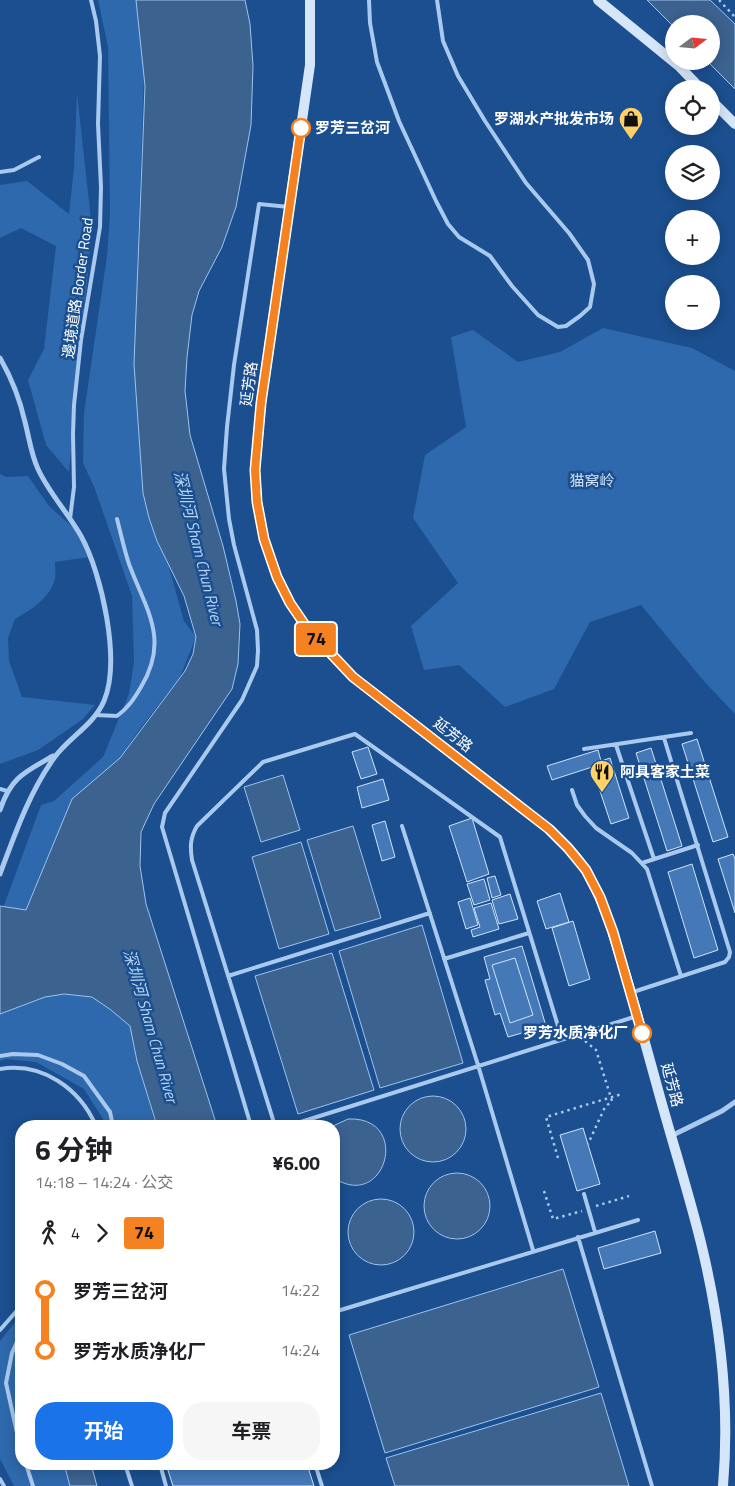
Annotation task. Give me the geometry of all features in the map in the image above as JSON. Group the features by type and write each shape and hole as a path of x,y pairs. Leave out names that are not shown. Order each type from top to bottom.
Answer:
{"main road":[{"name":"延芳路","path":"310,0 310,65 261,403 255,470 257,502 264,539 277,577 290,603 307,628 353,677 549,829 586,870 600,897 613,932 631,993 701,1243 717,1332 726,1418 723,1486"},
{"path":"598,0 678,66 691,80"},
{"path":"720,109 735,124"}],"street":[{"path":"0,358 16,396 38,469 82,538 90,559 106,614 110,678 107,694 96,715 56,755 22,773 7,791 0,810"},
{"path":"0,874 30,797 56,755"},
{"path":"670,1136 722,1111 735,1102"}],"lane":[{"name":"邊境道路 Border Road","path":"70,519 74,487 72,434 74,405 80,348 100,227 101,187 98,124 100,56 96,21 91,0"},
{"path":"368,0 377,62 399,121 448,224 459,237 490,256 512,286 538,315 558,327 566,326 590,307 594,284 588,260 569,233 526,183 458,76 442,41 437,0"},
{"path":"0,172 14,170 39,157"},
{"path":"249,1120 162,827 164,813 242,700 257,666 257,630 234,544 228,511 224,469 227,427 234,366 259,204 290,207"},
{"path":"96,715 117,716 132,702 150,672 156,642 154,629 128,562 117,519"},
{"path":"584,749 691,733"},
{"path":"273,1120 192,860 190,847 192,835 206,816 263,762 355,734 500,837 562,1039"},
{"path":"631,993 725,962 730,952 664,738"},
{"path":"616,745 654,859"},
{"path":"0,790 7,791"},
{"path":"572,790 577,805 596,828 632,853 646,869 681,976"},
{"path":"402,826 478,1065 534,1250"},
{"path":"642,863 698,846"},
{"path":"228,976 430,913"},
{"path":"444,959 529,933"},
{"path":"307,1120 637,1016"},
{"path":"0,1056 38,1054 84,1076 110,1112 112,1120"},
{"path":"0,1069 33,1070 60,1081 82,1102 92,1120"},
{"path":"584,1194 595,1232"},
{"path":"340,1310 638,1220"},
{"path":"578,1238 652,1486"},
{"path":"0,1330 15,1313"},
{"path":"15,1346 6,1383 15,1423"},
{"path":"28,1470 33,1486"},
{"path":"128,1470 132,1486"},
{"path":"162,1470 166,1486"},
{"path":"317,1470 322,1486"},
{"path":"0,1480 4,1486"}],"path":[{"path":"719,0 735,17"},
{"path":"577,1034 596,1050 612,1101 606,1107 588,1144"},
{"path":"558,1158 546,1117 622,1094"}],"green space":[{"path":"98,0 141,0 146,16 137,279 137,400 143,493 167,560 184,621 196,637 180,677 139,730 113,768 72,799 26,910 3,908 41,805 54,801 103,757 129,694 134,662 132,596 95,489 83,463 84,413 107,256 110,212 108,47"},
{"path":"77,93 92,229 69,472 46,445 28,380 44,349 56,246 21,228 0,238 0,185 27,181 69,214 74,168"},
{"name":"猫窝岭","path":"603,328 692,348 735,371 735,714 702,679 641,605 590,622 554,689 505,707 459,665 424,670 411,626 458,583 413,518 425,455 466,427 451,337 473,330 518,362 560,352"},
{"path":"0,474 6,477 28,476 49,506 77,531 89,557 55,562 55,579 49,592 33,607 15,619 8,638 9,661 22,697 95,705 83,719 38,750 0,764"},
{"path":"64,994 92,997 130,1026 137,1061 154,1120 103,1120 84,1089 36,1062 6,1059 0,1061 0,1014 45,997"},
{"path":"15,1322 15,1470 66,1470 71,1486 14,1486 0,1459 0,1341"}],"water":[{"name":"深圳河 Sham Chun River","path":"136,0 245,0 250,24 253,66 251,125 236,207 222,247 199,291 192,315 185,391 190,435 223,546 236,601 240,624 238,664 232,689 154,804 141,832 140,866 146,904 215,1120 155,1120 137,1061 130,1026 92,997 64,994 45,997 0,1014 0,906 26,910 72,799 120,758 185,671 193,654 196,637 184,596 157,541 143,493 134,364 145,86"},
{"path":"647,0 710,0 735,24 735,89 716,70 720,70 720,15 665,15 665,18"},
{"path":"283,775 300,830 261,842 244,787"},
{"path":"353,826 381,918 335,931 307,840"},
{"path":"301,842 329,934 279,949 252,857"},
{"path":"422,925 463,1063 380,1088 339,951"},
{"path":"332,953 374,1090 298,1114 255,976"},
{"path":"433,1096 446,1098 456,1106 464,1116 466,1129 464,1142 456,1152 446,1160 433,1162 420,1160 410,1152 402,1142 400,1129 402,1116 410,1106 420,1098"},
{"path":"348,1119 368,1122 380,1132 385,1145 384,1160 378,1173 367,1183 352,1185 340,1180 340,1123"},
{"path":"457,1173 470,1175 480,1183 488,1193 490,1206 488,1219 480,1229 470,1237 457,1239 444,1237 434,1229 426,1219 424,1206 426,1193 434,1183 444,1175"},
{"path":"381,1199 394,1201 404,1209 412,1219 414,1232 412,1245 404,1255 394,1263 381,1265 368,1263 358,1255 350,1245 348,1232 350,1219 358,1209 368,1201"},
{"path":"563,1269 599,1387 385,1453 349,1335"},
{"path":"601,1393 629,1486 395,1486 386,1458"},
{"path":"66,1470 93,1470 97,1486 70,1486"}],"building":[{"path":"697,739 728,837 713,842 682,744"},
{"path":"368,747 377,774 361,779 352,752"},
{"path":"651,748 682,846 667,851 636,753"},
{"path":"598,750 601,761 610,758 629,818 611,824 592,767 552,780 547,766"},
{"path":"383,779 389,800 362,808 357,787"},
{"path":"472,818 489,874 467,882 449,826"},
{"path":"385,821 395,857 382,861 372,825"},
{"path":"733,854 735,859 735,913 718,859"},
{"path":"692,864 718,950 694,958 668,872"},
{"path":"495,876 501,895 492,898 487,878"},
{"path":"484,879 490,900 474,905 467,884"},
{"path":"560,893 569,922 546,929 537,901"},
{"path":"510,894 518,919 499,924 492,900"},
{"path":"470,898 478,925 466,929 458,902"},
{"path":"491,903 499,929 473,937 471,930 480,927 474,908"},
{"path":"573,921 590,979 569,986 552,928"},
{"path":"522,946 546,1026 508,1037 500,1013 495,1015 485,980 490,979 484,957"},
{"path":"515,958 533,1015 510,1023 492,965"},
{"path":"583,1128 600,1184 577,1191 560,1135"},
{"path":"655,1231 661,1253 604,1269 598,1248"},
{"path":"168,1470 309,1470 314,1486 173,1486"}],"bus line":[{"name":"74","path":"301,128 261,403 255,470 257,502 264,539 277,577 290,603 307,628 353,677 549,829 586,870 600,897 613,932 642,1033"}],"place":[{"name":"罗芳三岔河","path":"301,128"},
{"name":"罗湖水产批发市场","path":"631,140"},
{"name":"阿具客家土菜","path":"602,793"},
{"name":"罗芳水质净化厂","path":"642,1033"}]}
